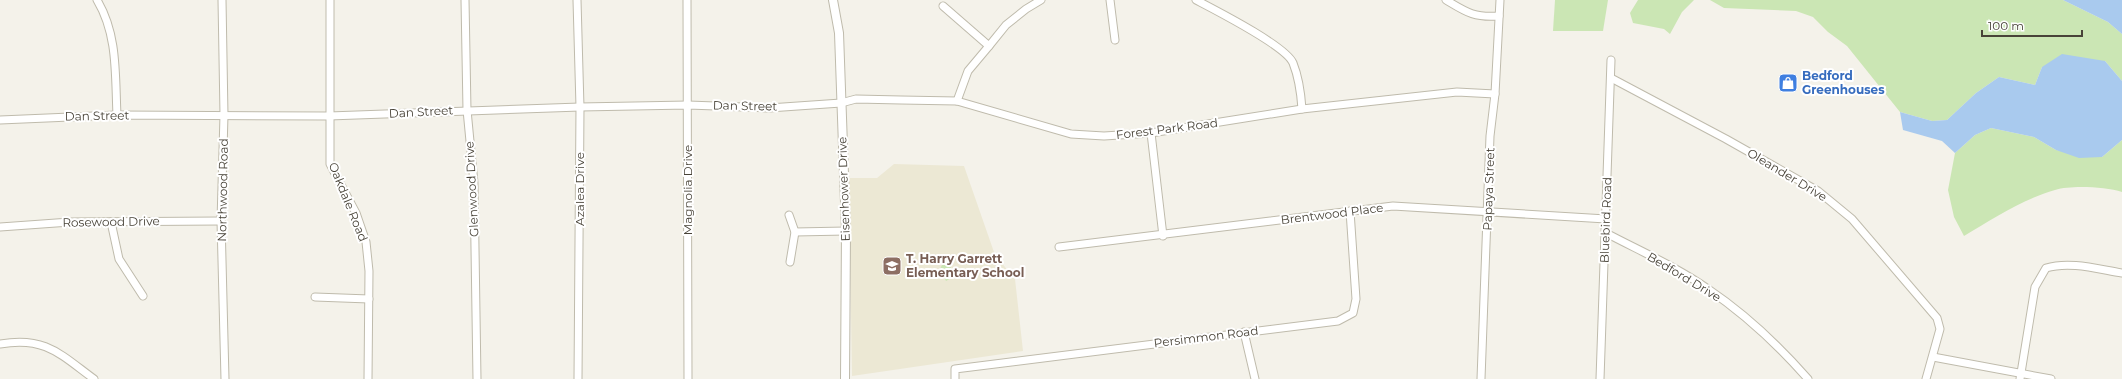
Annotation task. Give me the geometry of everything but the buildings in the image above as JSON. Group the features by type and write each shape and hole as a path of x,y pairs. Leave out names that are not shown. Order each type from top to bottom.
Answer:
{"street":[{"path":"97,0 106,15 114,45 117,115"},
{"name":"Northwood Road","path":"222,0 224,115 222,221 225,379"},
{"name":"Oakdale Road","path":"330,0 330,164 356,213 366,242 369,271 368,379"},
{"name":"Glenwood Drive","path":"466,0 467,110 474,183 477,379"},
{"name":"Azalea Drive","path":"577,0 580,107 578,379"},
{"name":"Magnolia Drive","path":"687,0 688,379"},
{"name":"Eisenhower Drive","path":"833,0 839,33 846,231 845,379"},
{"path":"957,101 968,71 1006,25 1026,9 1041,0"},
{"path":"1110,0 1115,40"},
{"path":"1196,0 1267,40 1293,62 1301,90 1302,109"},
{"path":"1446,0 1464,11 1481,17 1498,16"},
{"name":"Papaya Street","path":"1481,379 1490,136 1496,94 1498,16 1500,0"},
{"path":"943,6 989,46"},
{"name":"Bluebird Road","path":"1600,379 1611,60"},
{"name":"Oleander Drive","path":"1611,78 1726,139 1818,191 1852,219 1937,318 1940,329 1926,379"},
{"name":"Forest Park Road","path":"841,103 856,99 957,101 1071,134 1104,136 1151,133 1302,109 1457,92 1496,94"},
{"name":"Dan Street","path":"0,120 117,115 329,116 467,110 688,105 769,108 841,103"},
{"path":"1151,133 1163,236"},
{"name":"Brentwood Place","path":"1060,247 1163,236 1393,206 1606,219"},
{"name":"Persimmon Road","path":"955,379 955,369 1338,321 1352,312 1356,299 1350,211"},
{"path":"789,214 795,232 790,262"},
{"name":"Rosewood Drive","path":"0,227 70,222 222,221"},
{"path":"111,222 119,259 143,296"},
{"path":"795,232 846,231"},
{"name":"Bedford Drive","path":"1606,233 1708,288 1734,308 1776,346 1808,379"},
{"path":"2021,377 2035,287 2046,268 2056,265 2074,265 2122,273"},
{"path":"315,297 369,299"},
{"path":"1244,332 1255,379"},
{"path":"0,344 35,342 54,349 94,379"},
{"path":"1933,357 2021,377 2051,379"}],"shaded area":[{"path":"894,164 964,166 995,255 1015,279 1023,351 852,376 849,178 877,178"}],"green space":[{"path":"1555,0 1608,0 1603,31 1553,31"},
{"path":"1638,0 1694,0 1682,12 1670,34 1664,29 1633,23 1630,13"},
{"path":"1710,0 2063,0 2108,22 2122,34 2122,81 2105,61 2042,67 2035,85 1999,77 1976,93 1947,120 1932,121 1900,112 1847,46 1828,32 1813,17 1796,11 1724,8"},
{"path":"1991,128 2034,137 2056,150 2102,157 2122,140 2122,192 2088,187 2062,188 2020,204 1964,236 1954,217 1948,190 1955,153 1975,135"},
{"path":"942,265 949,265 954,272 953,277 946,281 940,269"}],"water":[{"path":"2063,0 2122,0 2122,34 2108,22"},
{"path":"2062,54 2105,61 2122,81 2122,140 2102,157 2079,158 2056,150 2034,137 1991,128 1975,135 1955,153 1942,141 1903,130 1900,112 1932,121 1947,120 1976,93 1999,77 2035,85 2042,67"}],"place":[{"name":"Bedford Greenhouses","path":"1788,83"},
{"name":"T. Harry Garrett Elementary School","path":"892,266"}]}
